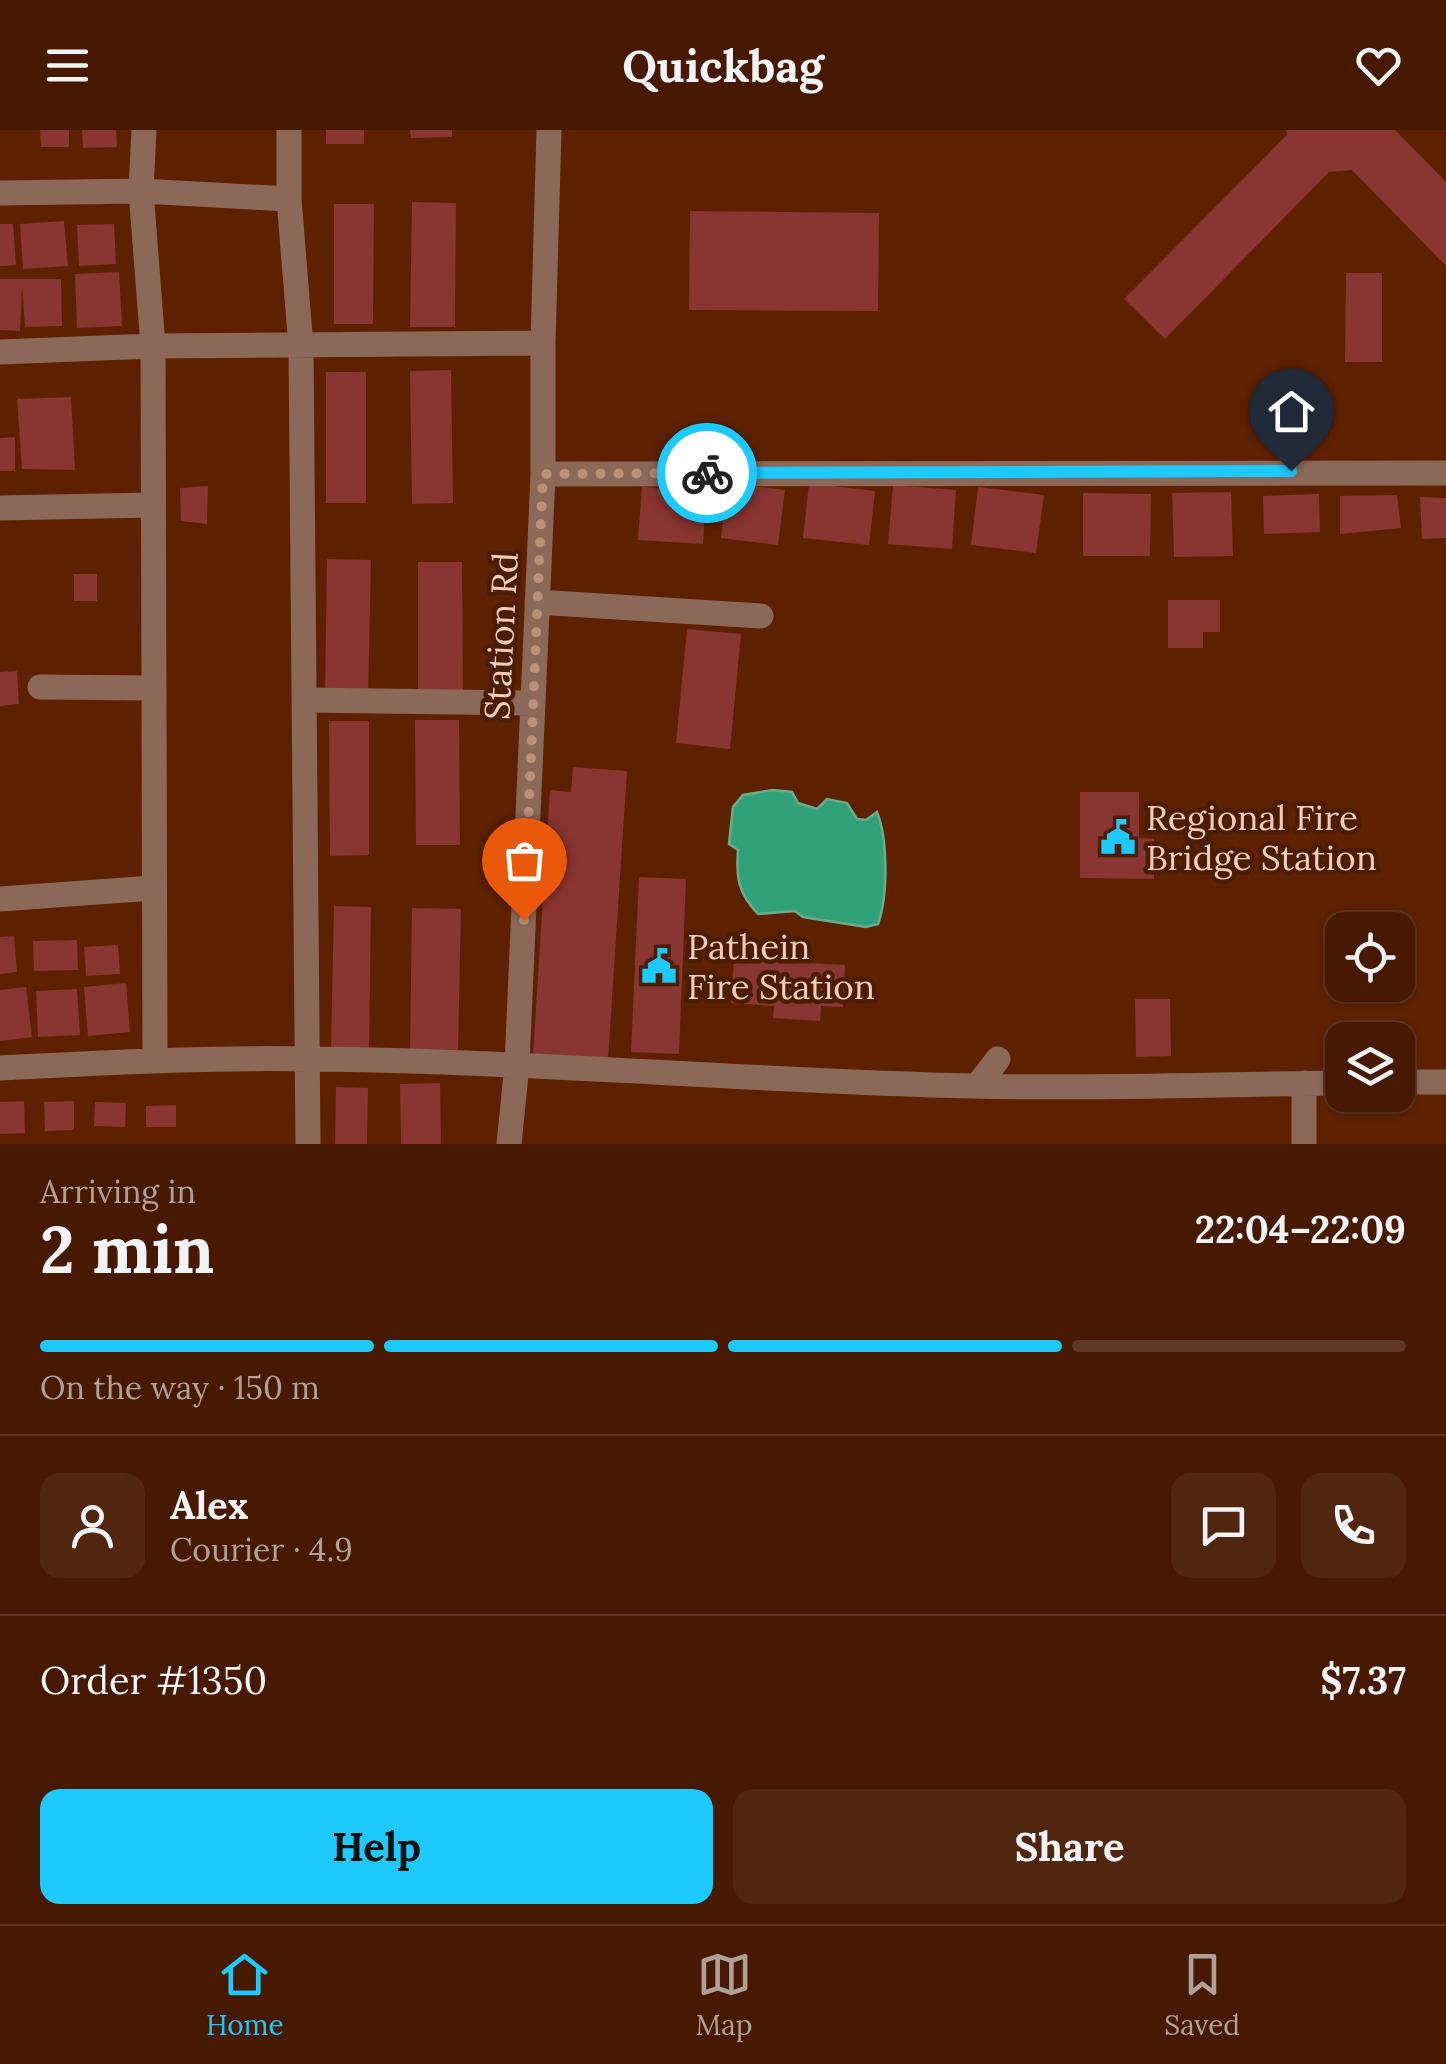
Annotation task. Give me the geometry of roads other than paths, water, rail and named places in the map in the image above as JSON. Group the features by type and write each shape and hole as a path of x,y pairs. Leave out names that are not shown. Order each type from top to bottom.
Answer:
{"street":[{"path":"144,130 141,191 152,346 155,1060"},
{"path":"289,130 289,199 301,347 308,1144"},
{"name":"Station Rd","path":"509,1144 517,1064 538,602 549,130"},
{"path":"0,193 141,191 289,199"},
{"path":"0,352 152,346 542,343"},
{"path":"543,474 1446,472"},
{"path":"0,508 153,505"},
{"path":"538,602 762,616"},
{"path":"40,687 152,688"},
{"path":"304,700 533,703"},
{"path":"0,900 153,888"},
{"path":"0,1068 308,1058 977,1086 1325,1083"},
{"path":"977,1086 998,1059"},
{"path":"1415,1082 1446,1082"},
{"path":"1304,1083 1304,1144"}],"place":[{"name":"Regional Fire Bridge Station","path":"1118,837"},
{"name":"Pathein Fire Station","path":"659,966"}]}
